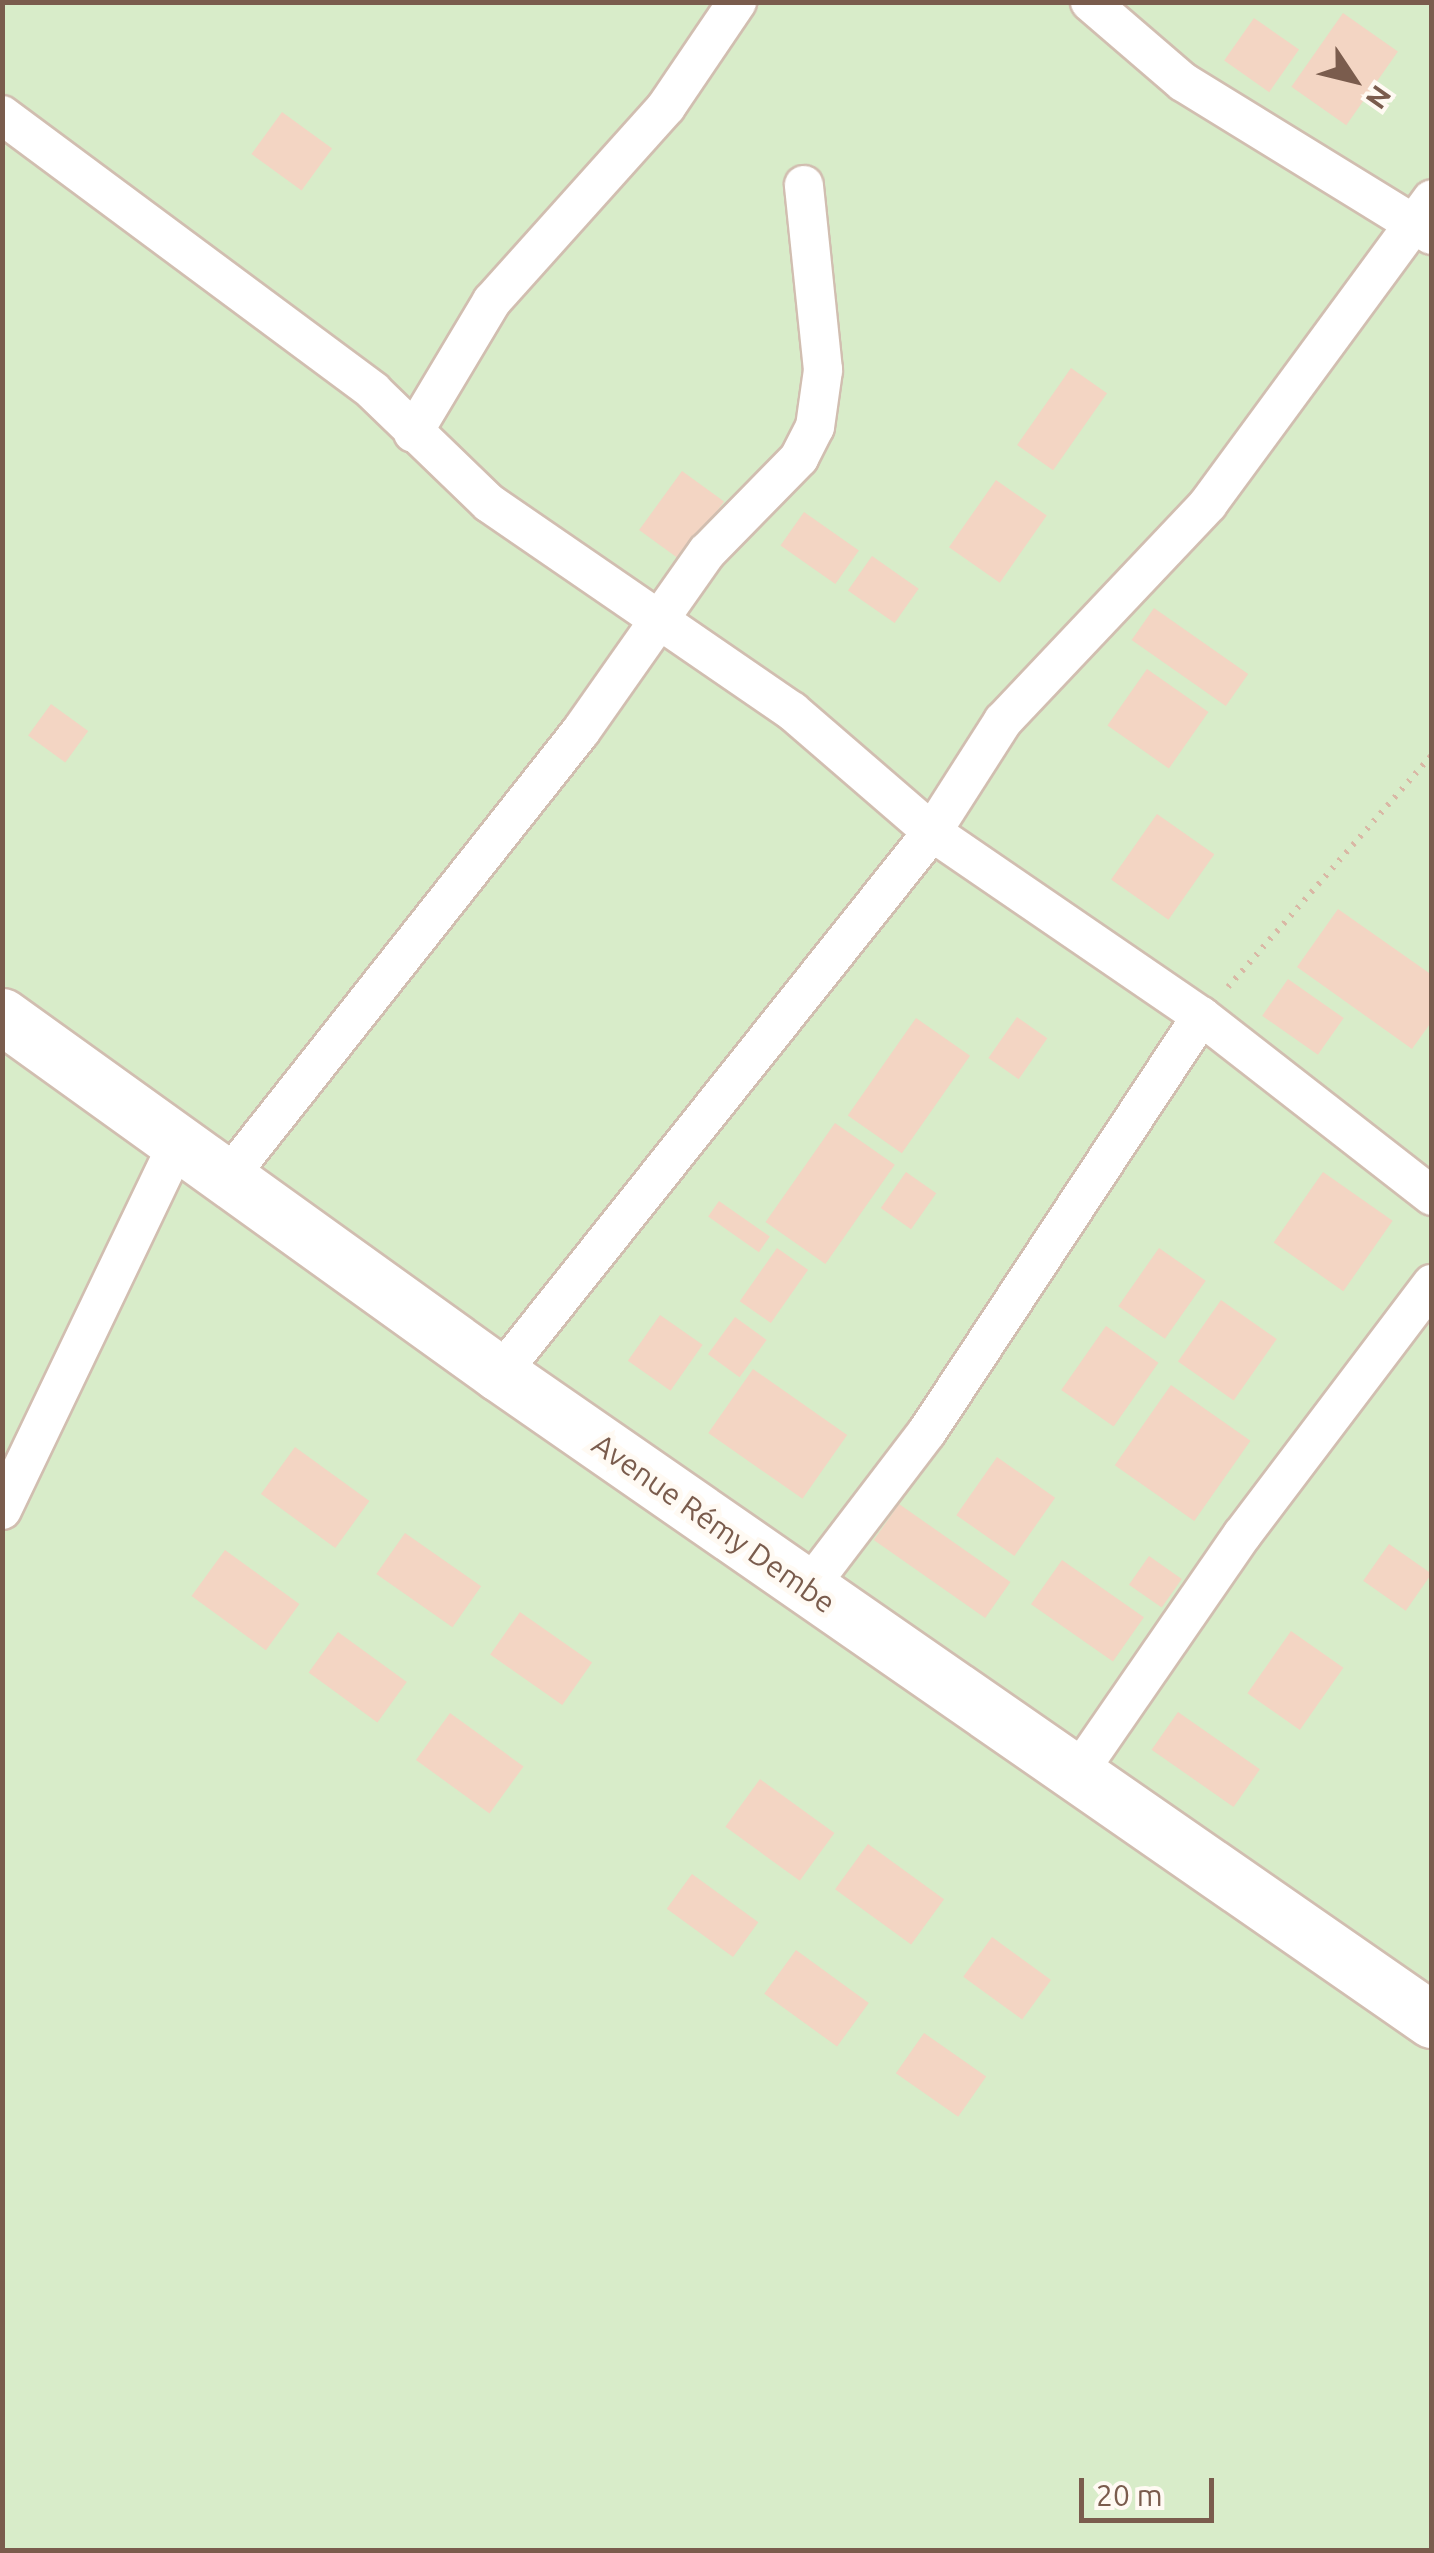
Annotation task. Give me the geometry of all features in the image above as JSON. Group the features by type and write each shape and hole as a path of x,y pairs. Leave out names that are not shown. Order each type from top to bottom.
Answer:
{"street":[{"path":"413,432 492,301 666,106 736,2"},
{"path":"500,1374 932,832 970,764 1048,665 1208,504 1425,218 1183,82 1090,2"},
{"path":"2,114 372,390 489,503 659,616 792,712 932,832 1201,1016 1432,1196"},
{"path":"229,1176 581,732 659,616 799,458 815,427 822,370 804,185"},
{"name":"Avenue Rémy Dembe","path":"2,1016 500,1374 1432,2020"},
{"path":"808,1588 926,1432 1201,1016"},
{"path":"2,1510 180,1141"},
{"path":"1077,1774 1242,1534 1432,1284"}],"path":[{"path":"1201,1016 1432,755"}],"green space":[{"path":"3,3 1431,3 1431,2550 3,2550"}],"building":[{"path":"1343,13 1398,51 1346,125 1291,87"},
{"path":"1254,18 1299,50 1269,92 1224,61"},
{"path":"282,112 332,148 302,191 251,154"},
{"path":"1071,368 1107,393 1053,470 1017,445"},
{"path":"682,471 724,502 681,561 639,530"},
{"path":"996,480 1047,516 1000,583 949,547"},
{"path":"804,512 859,550 835,584 780,546"},
{"path":"872,556 919,589 895,623 848,590"},
{"path":"1154,608 1248,674 1226,706 1132,640"},
{"path":"1147,669 1208,712 1169,769 1107,726"},
{"path":"51,704 88,731 65,763 28,736"},
{"path":"1157,814 1214,854 1168,920 1111,880"},
{"path":"1338,909 1432,975 1432,1021 1412,1049 1297,967"},
{"path":"1288,979 1344,1018 1318,1055 1262,1016"},
{"path":"1017,1017 1047,1038 1019,1079 988,1058"},
{"path":"916,1018 970,1056 902,1153 848,1115"},
{"path":"835,1123 895,1165 825,1264 766,1222"},
{"path":"906,1172 936,1193 911,1229 881,1208"},
{"path":"1323,1172 1393,1221 1343,1291 1274,1242"},
{"path":"719,1201 770,1237 759,1252 708,1217"},
{"path":"777,1248 808,1270 771,1323 740,1301"},
{"path":"1159,1248 1206,1281 1165,1339 1118,1306"},
{"path":"1221,1300 1277,1339 1234,1400 1178,1361"},
{"path":"660,1315 703,1345 670,1391 628,1361"},
{"path":"735,1317 767,1340 740,1377 708,1354"},
{"path":"1106,1326 1158,1363 1114,1427 1061,1390"},
{"path":"753,1369 847,1435 802,1499 708,1433"},
{"path":"1171,1385 1250,1441 1194,1521 1115,1465"},
{"path":"295,1447 369,1501 335,1548 261,1494"},
{"path":"997,1457 1055,1498 1014,1556 956,1515"},
{"path":"899,1504 1010,1582 985,1618 874,1540"},
{"path":"405,1533 481,1586 453,1627 376,1574"},
{"path":"1389,1544 1432,1574 1406,1611 1363,1581"},
{"path":"225,1550 299,1604 266,1650 191,1596"},
{"path":"1149,1556 1182,1579 1162,1608 1129,1585"},
{"path":"1062,1560 1144,1617 1113,1662 1031,1604"},
{"path":"520,1612 592,1662 562,1705 490,1655"},
{"path":"1291,1631 1343,1668 1300,1730 1247,1693"},
{"path":"338,1632 407,1682 377,1722 309,1672"},
{"path":"1178,1712 1260,1769 1234,1807 1152,1750"},
{"path":"450,1713 524,1766 490,1813 416,1760"},
{"path":"760,1779 834,1833 800,1881 725,1827"},
{"path":"868,1844 944,1899 911,1945 835,1889"},
{"path":"692,1874 758,1922 733,1957 667,1909"},
{"path":"992,1937 1051,1980 1022,2020 963,1977"},
{"path":"796,1950 869,2003 837,2047 764,1994"},
{"path":"924,2033 986,2077 958,2117 896,2073"}]}
